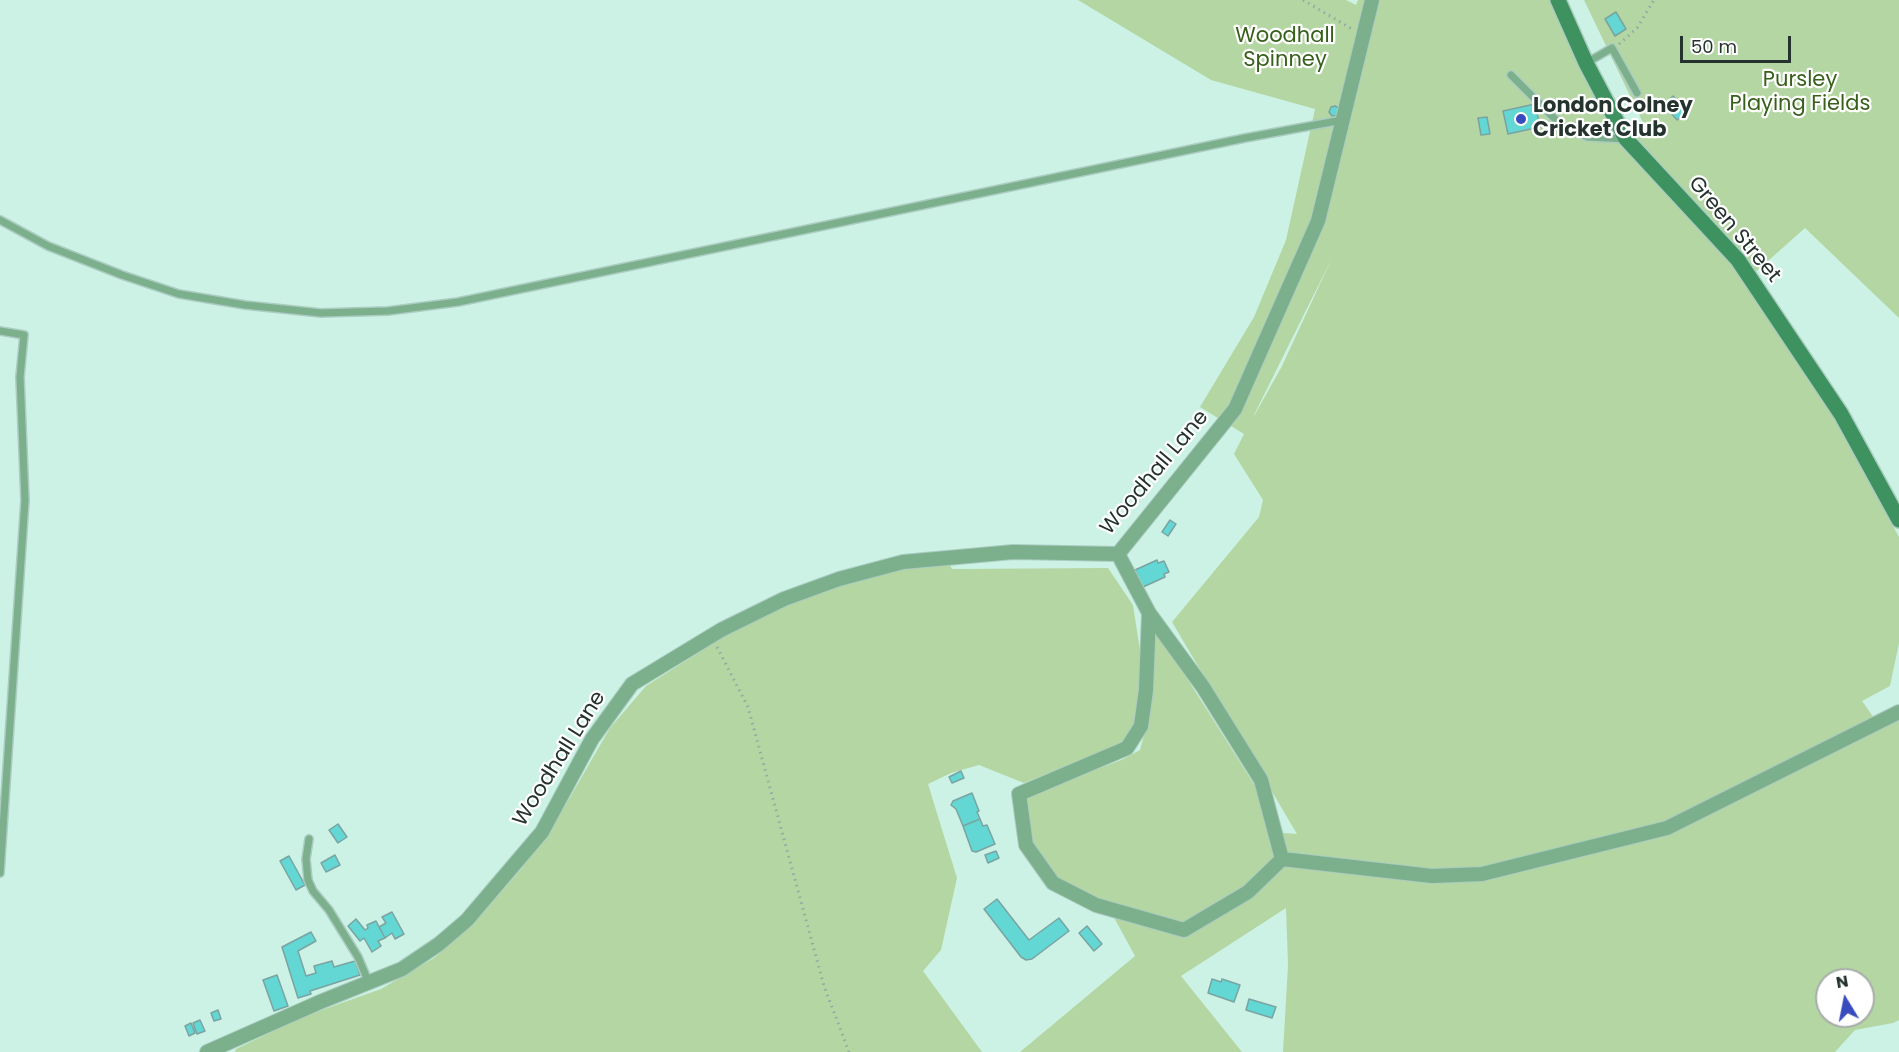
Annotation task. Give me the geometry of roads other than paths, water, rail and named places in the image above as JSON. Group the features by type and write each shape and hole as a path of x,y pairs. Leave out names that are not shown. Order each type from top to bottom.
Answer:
{"main road":[{"name":"Green Street","path":"1558,0 1586,63 1626,139 1738,260 1841,414 1899,520"}],"street":[{"name":"Woodhall Lane","path":"207,1052 227,1048 320,1002 402,969 439,944 467,920 542,832 592,739 632,684 711,636 784,599 839,579 903,562 1013,552 1118,554 1235,409 1318,221 1372,0"},
{"path":"1118,554 1149,613 1203,687 1261,780 1282,859"},
{"path":"1149,613 1142,726 1127,748 1018,795 1026,844 1053,883 1096,905 1184,930 1248,892 1282,859"},
{"path":"1282,859 1432,876 1482,874 1667,828 1899,712"}],"lane":[{"path":"1586,63 1612,48 1637,93"},
{"path":"1511,75 1564,128 1588,136 1626,139"},
{"path":"0,220 48,246 179,294 245,305 321,313 388,310 458,302 1245,138 1343,120"},
{"path":"0,331 24,335 20,377 25,500 0,873"},
{"path":"309,839 306,859 308,880 358,957 369,983"}],"place":[{"name":"London Colney Cricket Club","path":"1521,119"}],"park label":[{"name":"Woodhall Spinney","path":"1285,49"},
{"name":"Pursley Playing Fields","path":"1800,93"}]}
